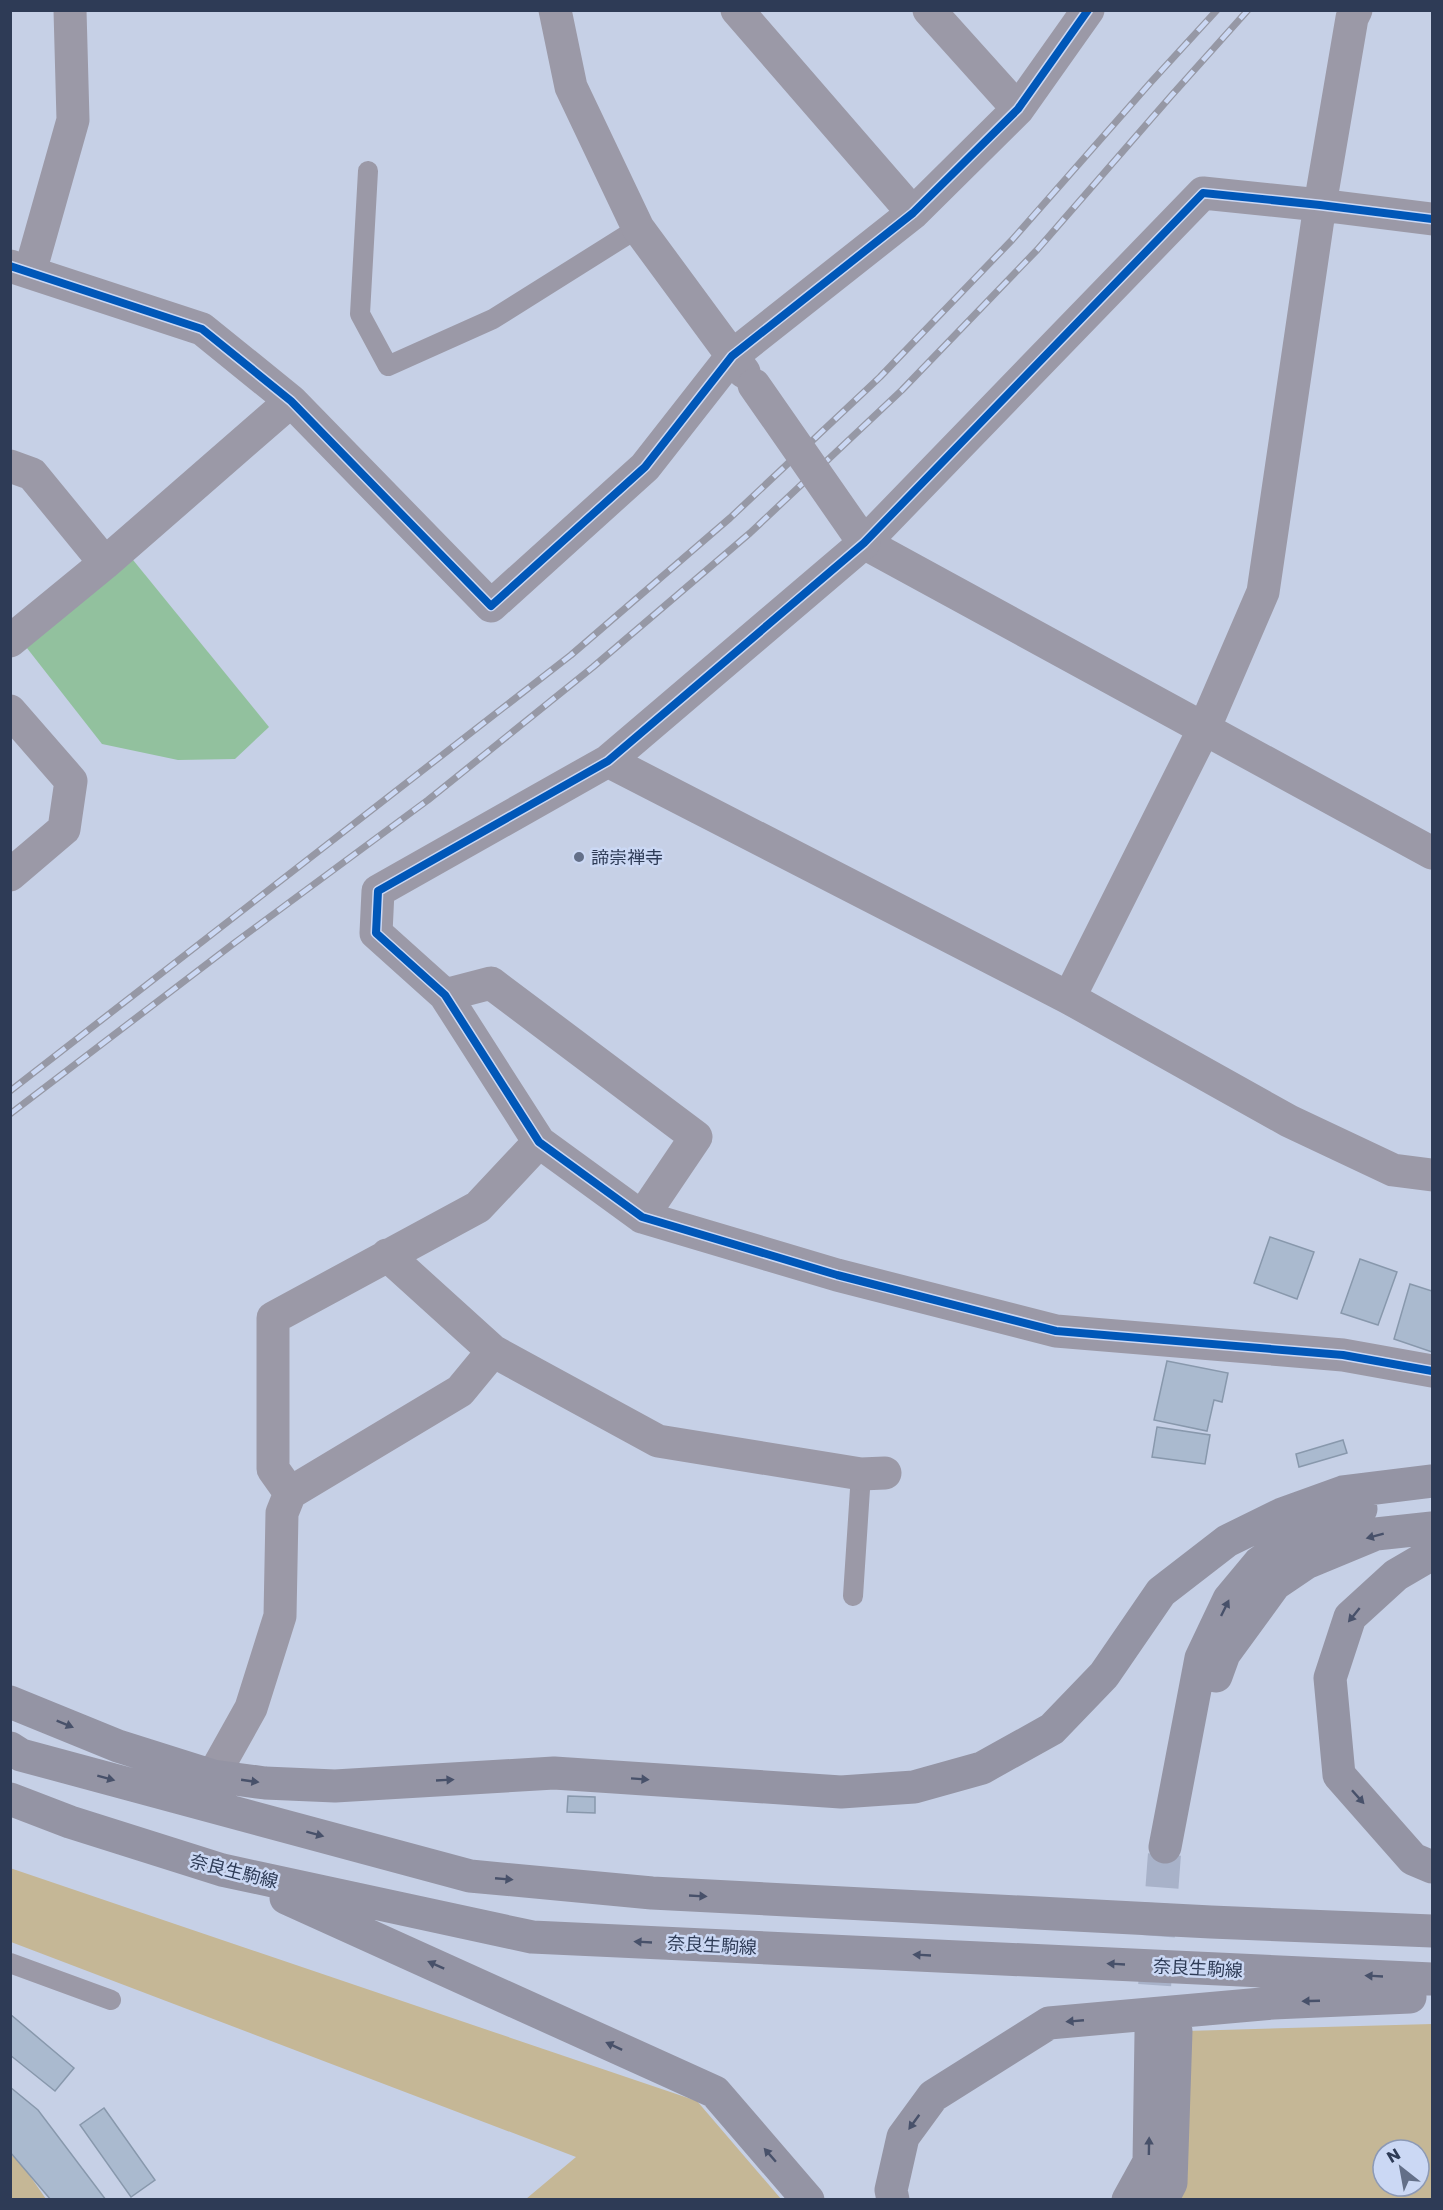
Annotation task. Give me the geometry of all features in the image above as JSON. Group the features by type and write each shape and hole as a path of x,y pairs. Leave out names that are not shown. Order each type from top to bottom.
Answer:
{"main road":[{"path":"10,1702 118,1746 213,1776 265,1783 335,1786 554,1773 841,1791 914,1786 982,1768 1052,1730 1104,1675 1161,1592 1227,1541 1282,1514 1343,1492 1432,1481"},
{"path":"1432,1481 1300,1533 1259,1563 1229,1599 1201,1658 1174,1846 1205,1706 1224,1654 1275,1584 1306,1563 1376,1534 1432,1528"},
{"path":"1432,1554 1396,1575 1350,1617 1330,1678 1339,1775 1413,1859 1432,1867"},
{"path":"10,1748 21,1755 470,1876 700,1896 1432,1931"},
{"name":"奈良生駒線","path":"10,1799 70,1822 222,1870 532,1937 1432,1979"},
{"path":"222,1870 715,2092 808,2199"},
{"path":"893,2199 891,2190 903,2137 933,2096 1049,2023 1273,2003 1432,1996"},
{"path":"1128,2199 1149,2162 1163,2032 1171,2183 1162,2199"}],"street":[{"path":"70,10 73,120 20,269 202,329 291,401 491,606 645,468 732,356 914,213 1018,109 1088,10"},
{"path":"555,10 571,87 638,228 754,385 864,543 1432,853"},
{"path":"737,10 914,213"},
{"path":"929,10 1018,109"},
{"path":"1069,998 1204,729 1263,592 1320,205 1352,18 1356,10"},
{"path":"1432,219 1203,193 864,543 608,761 378,891 376,933 445,994 539,1142 642,1217 837,1275 1056,1331 1343,1355 1432,1371"},
{"path":"10,641 105,563 291,401"},
{"path":"10,466 32,474 105,563"},
{"path":"10,711 71,781 64,829 10,875"},
{"path":"608,761 1069,998 1289,1121 1393,1170 1432,1175"},
{"path":"445,994 491,983 696,1137 642,1217"},
{"path":"290,1493 273,1469 273,1318 478,1207 539,1142"},
{"path":"387,1255 493,1352 658,1441 873,1474"},
{"path":"213,1776 251,1708 280,1616 282,1513 290,1493 460,1391 493,1352"}],"lane":[{"path":"368,171 360,314 388,366 493,319 638,228"},
{"path":"853,1596 873,1474"},
{"path":"10,1963 111,2000"}],"shaded area":[{"path":"129,555 269,727 235,759 178,760 102,744 23,643"},
{"path":"10,1868 697,2101 781,2199 526,2199 576,2157 11,1942"},
{"path":"1432,2024 1432,2199 1175,2200 1186,2031"},
{"path":"10,2154 21,2163 46,2199 11,2199"}],"building":[{"path":"1270,1237 1314,1252 1297,1299 1254,1283"},
{"path":"1360,1259 1397,1272 1378,1325 1341,1313"},
{"path":"1410,1284 1432,1291 1432,1352 1394,1339"},
{"path":"1167,1361 1228,1373 1222,1402 1214,1400 1207,1431 1154,1420"},
{"path":"1157,1427 1210,1435 1205,1464 1152,1457"},
{"path":"1343,1440 1347,1453 1299,1467 1296,1454"},
{"path":"568,1796 595,1797 595,1813 567,1812"},
{"path":"10,2014 74,2068 55,2091 10,2055"},
{"path":"10,2087 38,2110 106,2200 51,2200 10,2152"},
{"path":"104,2108 155,2180 131,2197 80,2125"}],"tunnel":[{"path":"1151,2034 1165,1847"}],"railway":[{"path":"10,1091 571,655 730,518 880,377 1012,240 1217,10"},
{"path":"10,1114 233,944 428,800 593,667 750,533 902,390 1037,250 1248,10"}],"cycle path":[{"path":"10,266 202,329 291,401 491,606 645,467 732,356 913,213 1018,109 1088,10"},
{"path":"1432,219 1203,193 864,543 608,761 378,891 376,933 445,995 539,1142 642,1217 837,1275 1056,1331 1343,1355 1432,1371"}],"place":[{"name":"諦崇禅寺","path":"579,857"}]}
